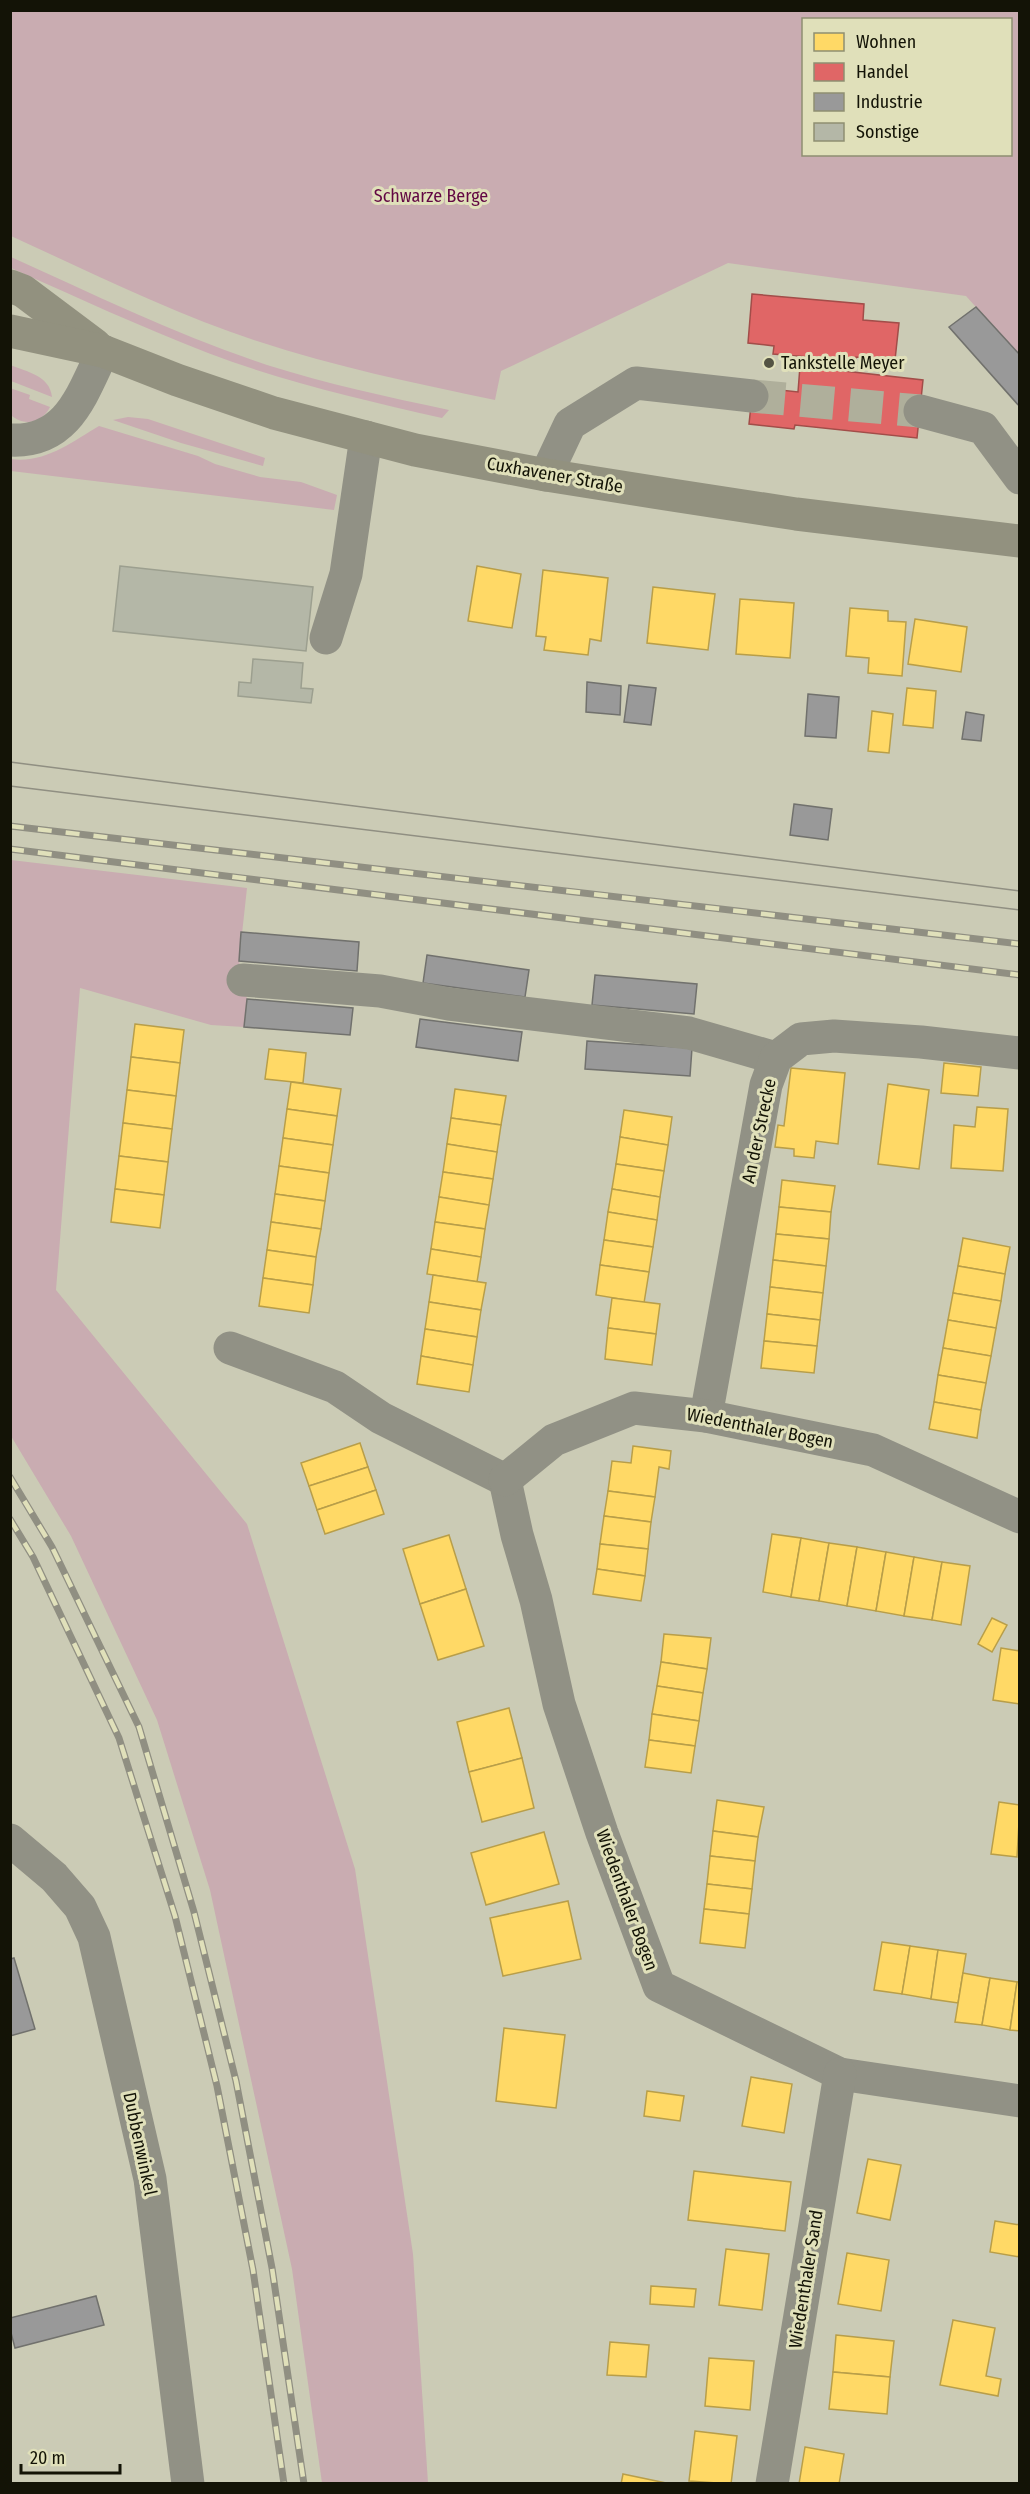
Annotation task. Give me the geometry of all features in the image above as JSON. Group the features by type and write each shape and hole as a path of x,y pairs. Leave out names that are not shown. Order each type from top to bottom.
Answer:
{"main road":[{"name":"Cuxhavener Straße","path":"10,286 23,291 103,351"},
{"name":"Cuxhavener Straße","path":"10,331 103,351 214,394 274,413 415,450 546,475 796,514 1020,541"}],"street":[{"path":"10,440 43,436 64,421 77,403 103,351"},
{"path":"546,475 570,424 636,383 752,396"},
{"path":"920,411 983,428 1020,478"},
{"path":"326,638 346,574 366,437"},
{"path":"243,980 380,992 460,1006 688,1033 776,1058"},
{"name":"An der Strecke","path":"706,1416 766,1085 776,1058 801,1039 834,1036 921,1042 1020,1053"},
{"path":"230,1348 335,1388 381,1418 505,1480"},
{"name":"Wiedenthaler Bogen","path":"1020,1517 873,1450 706,1416 634,1408 554,1440 505,1480 517,1535 536,1600 558,1704 602,1833 659,1986 840,2074 1020,2100"},
{"name":"Dubbenwinkel","path":"10,1840 54,1877 80,1907 94,1937 150,2179 188,2484"},
{"name":"Wiedenthaler Sand","path":"772,2484 840,2074"}],"green space":[{"name":"Schwarze Berge","path":"11,11 1019,11 1019,355 966,296 728,263 501,371 495,400 345,367 257,341 163,305 11,236"},
{"path":"11,257 234,354 312,378 449,410 442,418 324,390 208,353 11,268"},
{"path":"10,365 43,379 52,397 11,381"},
{"path":"10,388 30,395 29,399 50,407 38,420 27,422 16,419 11,415"},
{"path":"128,417 148,419 265,458 263,466 181,443 113,420"},
{"path":"99,426 260,477 301,482 337,495 334,510 11,471 11,459 23,460 46,455"},
{"path":"11,860 247,888 239,961 247,999 244,1027 211,1025 80,988 56,1290 247,1524 355,1869 413,2254 428,2483 322,2483 292,2269 210,1890 157,1720 71,1536 11,1436"}],"building: Wohnen":[{"path":"477,566 521,574 512,628 468,621"},
{"path":"543,570 608,578 601,641 590,639 588,655 544,650 546,637 536,636"},
{"path":"653,587 715,594 708,650 647,643"},
{"path":"740,599 794,603 790,658 736,654"},
{"path":"850,608 888,611 888,621 906,622 902,676 868,673 869,658 846,656"},
{"path":"915,619 967,627 961,672 908,664"},
{"path":"907,688 936,691 933,728 903,725"},
{"path":"872,711 893,714 889,753 868,751"},
{"path":"135,1024 184,1030 180,1063 131,1057"},
{"path":"269,1049 306,1053 303,1083 265,1079"},
{"path":"131,1057 180,1063 176,1096 127,1090"},
{"path":"944,1063 981,1067 978,1096 941,1093"},
{"path":"791,1068 845,1073 838,1144 816,1141 814,1158 794,1156 794,1149 775,1147 778,1125 784,1126"},
{"path":"291,1082 341,1089 337,1116 287,1109"},
{"path":"888,1084 929,1090 919,1169 878,1164"},
{"path":"455,1089 506,1096 501,1125 451,1118"},
{"path":"127,1090 176,1096 172,1129 123,1123"},
{"path":"977,1107 1008,1109 1003,1171 951,1168 954,1125 975,1127"},
{"path":"287,1109 337,1116 333,1145 283,1138"},
{"path":"624,1110 672,1117 668,1145 620,1137"},
{"path":"451,1118 501,1125 497,1152 447,1144"},
{"path":"123,1123 172,1129 168,1162 119,1156"},
{"path":"620,1137 668,1145 664,1171 616,1164"},
{"path":"283,1138 333,1145 329,1173 279,1166"},
{"path":"447,1144 497,1152 493,1179 443,1172"},
{"path":"119,1156 168,1162 164,1195 115,1189"},
{"path":"616,1164 664,1171 660,1197 612,1189"},
{"path":"279,1166 329,1173 325,1201 275,1194"},
{"path":"443,1172 493,1179 489,1205 439,1197"},
{"path":"782,1180 835,1186 831,1212 779,1207"},
{"path":"115,1189 164,1195 160,1228 111,1222"},
{"path":"612,1189 660,1197 657,1220 608,1212"},
{"path":"275,1194 325,1201 321,1229 271,1222"},
{"path":"439,1197 489,1205 485,1229 435,1222"},
{"path":"779,1207 831,1212 829,1239 776,1234"},
{"path":"608,1212 657,1220 653,1247 604,1240"},
{"path":"271,1222 321,1229 316,1257 267,1250"},
{"path":"435,1222 485,1229 481,1257 431,1249"},
{"path":"776,1234 829,1239 826,1266 773,1260"},
{"path":"963,1238 1010,1247 1005,1274 958,1266"},
{"path":"604,1240 653,1247 649,1272 600,1265"},
{"path":"431,1249 481,1257 477,1282 427,1274"},
{"path":"267,1250 316,1257 313,1285 263,1278"},
{"path":"773,1260 826,1266 823,1293 770,1287"},
{"path":"600,1265 649,1272 644,1303 596,1295"},
{"path":"958,1266 1005,1274 1001,1301 953,1293"},
{"path":"433,1275 486,1283 481,1310 429,1302"},
{"path":"263,1278 313,1285 309,1313 259,1306"},
{"path":"770,1287 823,1293 820,1320 767,1314"},
{"path":"953,1293 1001,1301 996,1328 948,1320"},
{"path":"612,1298 660,1304 656,1334 608,1328"},
{"path":"429,1302 481,1310 477,1337 425,1329"},
{"path":"767,1314 820,1320 817,1346 764,1341"},
{"path":"948,1320 996,1328 991,1356 943,1348"},
{"path":"608,1328 656,1334 652,1365 605,1359"},
{"path":"425,1329 477,1337 473,1365 421,1356"},
{"path":"764,1341 817,1346 814,1373 761,1368"},
{"path":"943,1348 991,1356 986,1383 938,1375"},
{"path":"421,1356 473,1365 469,1392 417,1384"},
{"path":"938,1375 986,1383 981,1410 934,1402"},
{"path":"934,1402 981,1410 977,1438 929,1429"},
{"path":"360,1443 368,1467 309,1486 301,1463"},
{"path":"633,1446 671,1451 669,1469 659,1467 655,1497 608,1491 612,1461 631,1463"},
{"path":"368,1467 376,1490 317,1510 309,1486"},
{"path":"376,1490 384,1514 325,1534 317,1510"},
{"path":"608,1491 655,1497 651,1522 604,1516"},
{"path":"604,1516 651,1522 648,1549 600,1544"},
{"path":"772,1534 801,1538 791,1597 763,1592"},
{"path":"449,1535 466,1589 420,1604 403,1549"},
{"path":"801,1538 829,1543 819,1601 791,1597"},
{"path":"829,1543 857,1547 847,1606 819,1601"},
{"path":"600,1544 648,1549 645,1576 597,1569"},
{"path":"857,1547 886,1552 876,1611 847,1606"},
{"path":"886,1552 914,1557 904,1616 876,1611"},
{"path":"914,1557 942,1562 932,1620 904,1616"},
{"path":"942,1562 970,1566 961,1625 932,1620"},
{"path":"597,1569 645,1576 641,1601 593,1594"},
{"path":"466,1589 484,1646 438,1660 420,1604"},
{"path":"992,1618 1007,1625 992,1652 978,1644"},
{"path":"664,1634 711,1638 707,1669 661,1662"},
{"path":"1001,1648 1020,1651 1020,1704 993,1700"},
{"path":"661,1662 707,1669 703,1693 657,1686"},
{"path":"657,1686 703,1693 699,1721 652,1714"},
{"path":"509,1708 522,1758 469,1772 457,1722"},
{"path":"652,1714 699,1721 695,1746 649,1740"},
{"path":"649,1740 695,1746 691,1773 645,1767"},
{"path":"522,1758 534,1808 482,1822 469,1772"},
{"path":"717,1800 764,1807 758,1837 713,1831"},
{"path":"999,1802 1020,1805 1017,1857 991,1854"},
{"path":"713,1831 758,1837 755,1861 710,1856"},
{"path":"544,1832 559,1884 486,1905 471,1853"},
{"path":"710,1856 755,1861 752,1889 707,1884"},
{"path":"707,1884 752,1889 749,1914 704,1909"},
{"path":"568,1901 581,1959 503,1976 490,1918"},
{"path":"704,1909 749,1914 745,1948 700,1943"},
{"path":"882,1942 910,1946 902,1994 874,1990"},
{"path":"910,1946 938,1950 931,1999 902,1994"},
{"path":"938,1950 966,1954 958,2003 931,1999"},
{"path":"963,1973 990,1978 982,2025 955,2022"},
{"path":"990,1978 1017,1982 1010,2030 982,2025"},
{"path":"1017,1982 1020,1982 1020,2031 1010,2030"},
{"path":"504,2028 565,2035 556,2108 496,2101"},
{"path":"751,2077 792,2084 784,2133 742,2126"},
{"path":"647,2091 684,2096 680,2121 644,2116"},
{"path":"868,2159 901,2165 890,2220 857,2213"},
{"path":"694,2171 791,2182 785,2231 688,2220"},
{"path":"995,2221 1020,2225 1020,2257 990,2252"},
{"path":"726,2249 769,2254 762,2310 719,2305"},
{"path":"847,2253 889,2260 881,2311 838,2304"},
{"path":"651,2286 696,2289 694,2307 650,2304"},
{"path":"953,2320 995,2328 986,2376 1001,2379 998,2396 940,2385"},
{"path":"836,2335 894,2341 890,2377 833,2372"},
{"path":"610,2342 649,2345 646,2377 607,2375"},
{"path":"709,2358 754,2361 750,2410 705,2406"},
{"path":"833,2372 890,2377 887,2414 829,2409"},
{"path":"695,2431 737,2436 731,2484 689,2481"},
{"path":"805,2447 844,2454 839,2484 799,2484"},
{"path":"623,2474 666,2483 621,2484"}],"building: Handel":[{"path":"752,294 864,304 863,320 899,323 895,360 856,357 856,361 773,354 774,346 748,343"},
{"path":"800,366 923,380 917,438 795,425 794,429 749,424 753,387 798,392"}],"building: Industrie":[{"path":"976,307 1020,355 1020,407 949,327"},
{"path":"587,682 621,686 620,715 586,712"},
{"path":"629,685 656,688 651,725 624,722"},
{"path":"808,694 839,697 836,738 805,736"},
{"path":"966,712 984,715 981,741 962,739"},
{"path":"794,804 832,809 828,840 790,835"},
{"path":"241,932 359,942 357,971 239,961"},
{"path":"427,955 529,970 525,997 423,983"},
{"path":"595,975 697,984 694,1014 592,1005"},
{"path":"247,999 353,1008 350,1035 244,1027"},
{"path":"420,1019 522,1032 518,1061 416,1047"},
{"path":"587,1041 692,1048 690,1076 585,1069"},
{"path":"14,1958 35,2029 10,2036 10,1959"},
{"path":"96,2296 104,2325 15,2348 10,2329 10,2318"}],"building: Sonstige":[{"path":"120,566 313,587 306,651 113,631"},
{"path":"253,659 303,663 301,688 313,689 311,703 238,696 239,682 251,683"}],"tunnel":[{"path":"752,396 920,411"}],"tram line":[{"path":"10,762 1020,891"},
{"path":"10,786 1020,910"}],"railway":[{"path":"10,826 1020,944"},
{"path":"10,849 1020,975"},
{"path":"10,1477 52,1547 139,1727 194,1912 236,2081 272,2268 304,2484"},
{"path":"10,1519 33,1557 119,1738 175,1916 217,2086 253,2270 284,2484"}],"place":[{"name":"Tankstelle Meyer","path":"769,363"}]}
